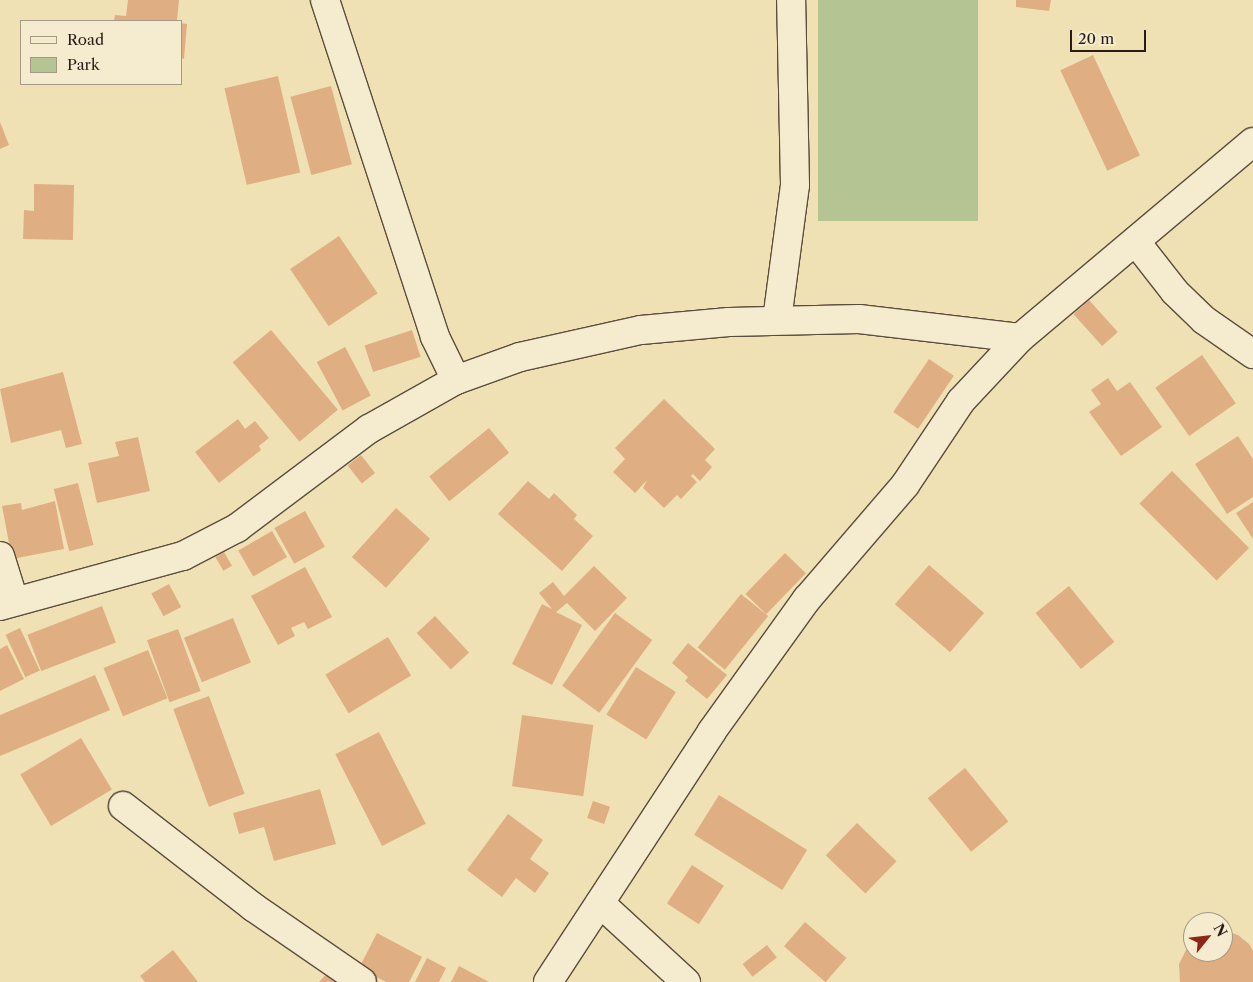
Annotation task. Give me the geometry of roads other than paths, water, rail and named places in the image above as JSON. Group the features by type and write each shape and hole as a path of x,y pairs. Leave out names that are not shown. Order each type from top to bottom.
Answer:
{"street":[{"path":"325,0 435,337 456,380"},
{"path":"777,320 794,185 790,0"},
{"path":"548,982 712,731 807,599 905,485 961,401 1020,338 1253,142"},
{"path":"1136,242 1175,292 1204,320 1253,354"},
{"path":"0,556 7,603 183,556 237,528 369,429 456,380 520,357 641,330 777,320 858,319 1020,338"},
{"path":"123,806 253,907 362,982"},
{"path":"600,903 686,982"}]}
